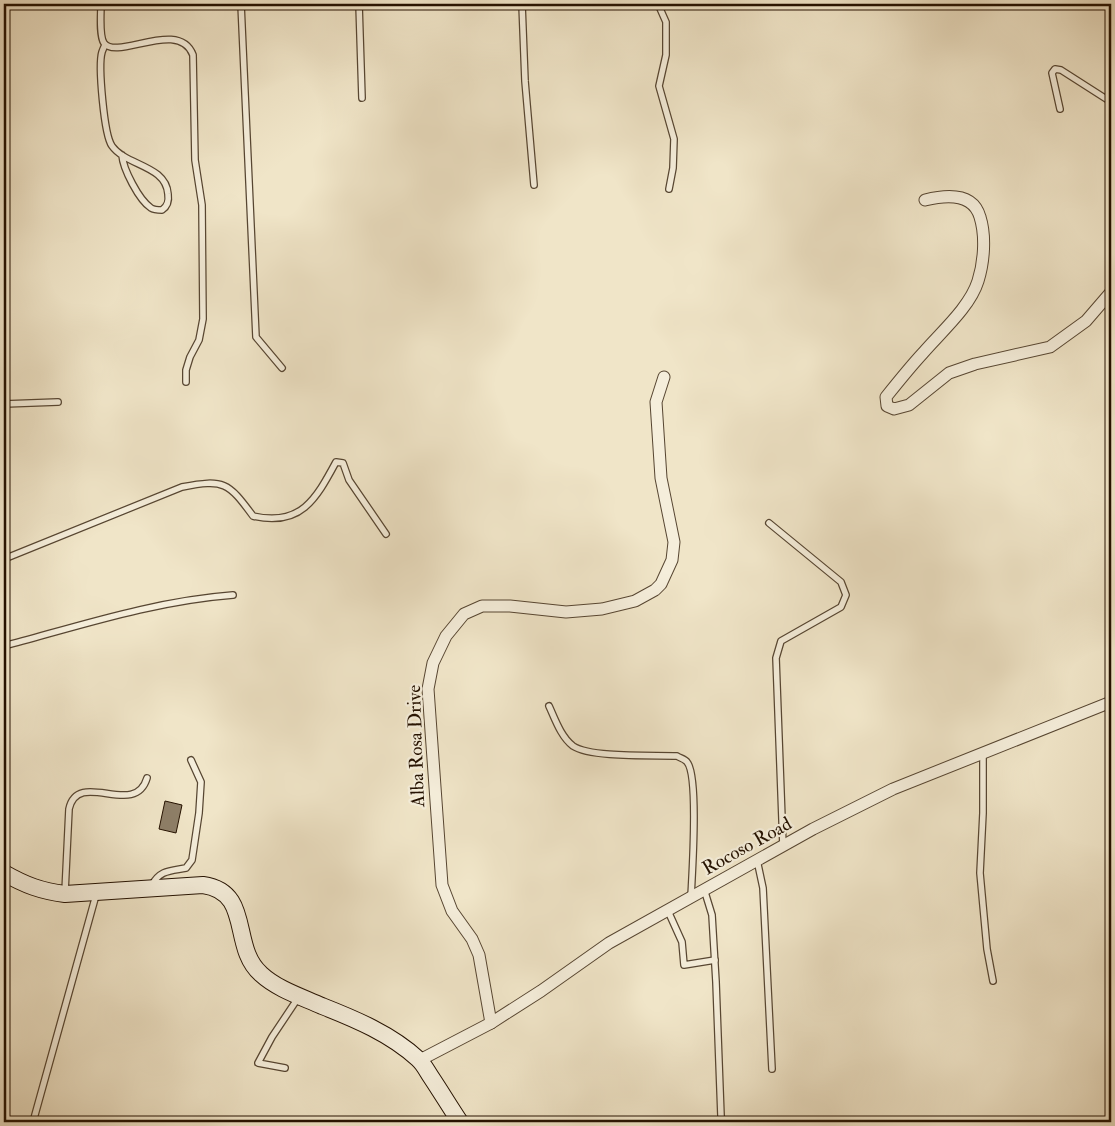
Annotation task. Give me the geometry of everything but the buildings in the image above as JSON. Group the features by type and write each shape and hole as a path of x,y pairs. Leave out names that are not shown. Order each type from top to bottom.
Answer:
{"street":[{"path":"925,200 950,196 964,198 974,205 983,226 984,240 978,282 970,298 957,315 886,397 887,406 894,409 909,405 949,373 966,367 1050,347 1086,321 1111,292"},
{"name":"Alba Rosa Drive","path":"491,1023 479,955 472,940 452,910 442,885 428,689 433,663 446,636 464,614 482,606 510,606 566,612 602,610 635,601 655,590 661,584 672,560 674,542 674,532 661,478 656,402 664,378"},
{"name":"Rocoso Road","path":"420,1060 491,1023 541,991 609,943 757,860 881,794 1111,702"},
{"path":"4,873 26,885 49,892 65,894 203,885 223,892 236,908 246,954 250,962 266,978 300,996 362,1022 395,1041 420,1060 460,1122"}],"lane":[{"path":"101,4 101,36 105,45 112,48 157,40 177,40 188,47 193,55 195,160 202,205 202,319 199,340 186,370 186,382"},
{"path":"241,4 256,338 282,368"},
{"path":"359,4 362,98"},
{"path":"522,4 525,81 534,184"},
{"path":"658,4 666,22 666,55 659,86 674,140 673,168 669,188"},
{"path":"105,45 101,52 105,127 111,144 117,152 155,172 164,180 169,198 167,206 162,210 154,210 148,206 130,178 123,163 122,155"},
{"path":"1060,109 1052,73 1055,69 1061,70 1111,102"},
{"path":"4,404 58,402"},
{"path":"4,559 182,487 207,482 219,484 230,489 253,516 269,519 286,517 302,511 313,501 336,462 343,463 349,480 386,534"},
{"path":"769,523 841,582 846,595 841,607 781,641 776,658 783,846"},
{"path":"4,646 166,603 233,595"},
{"path":"549,706 565,737 574,746 592,753 677,756 687,761 691,770 695,826 691,897"},
{"path":"983,754 980,874 986,939 993,981"},
{"path":"151,888 157,876 164,872 186,868 192,860 199,813 201,782 191,760"},
{"path":"65,894 69,809 72,799 79,793 88,791 108,795 133,794 139,791 147,778"},
{"path":"757,860 763,888 772,1069"},
{"path":"704,890 712,915 722,1122"},
{"path":"33,1122 97,893"},
{"path":"668,911 682,942 684,965 715,960"},
{"path":"285,1068 258,1062 272,1037 300,996"}]}
